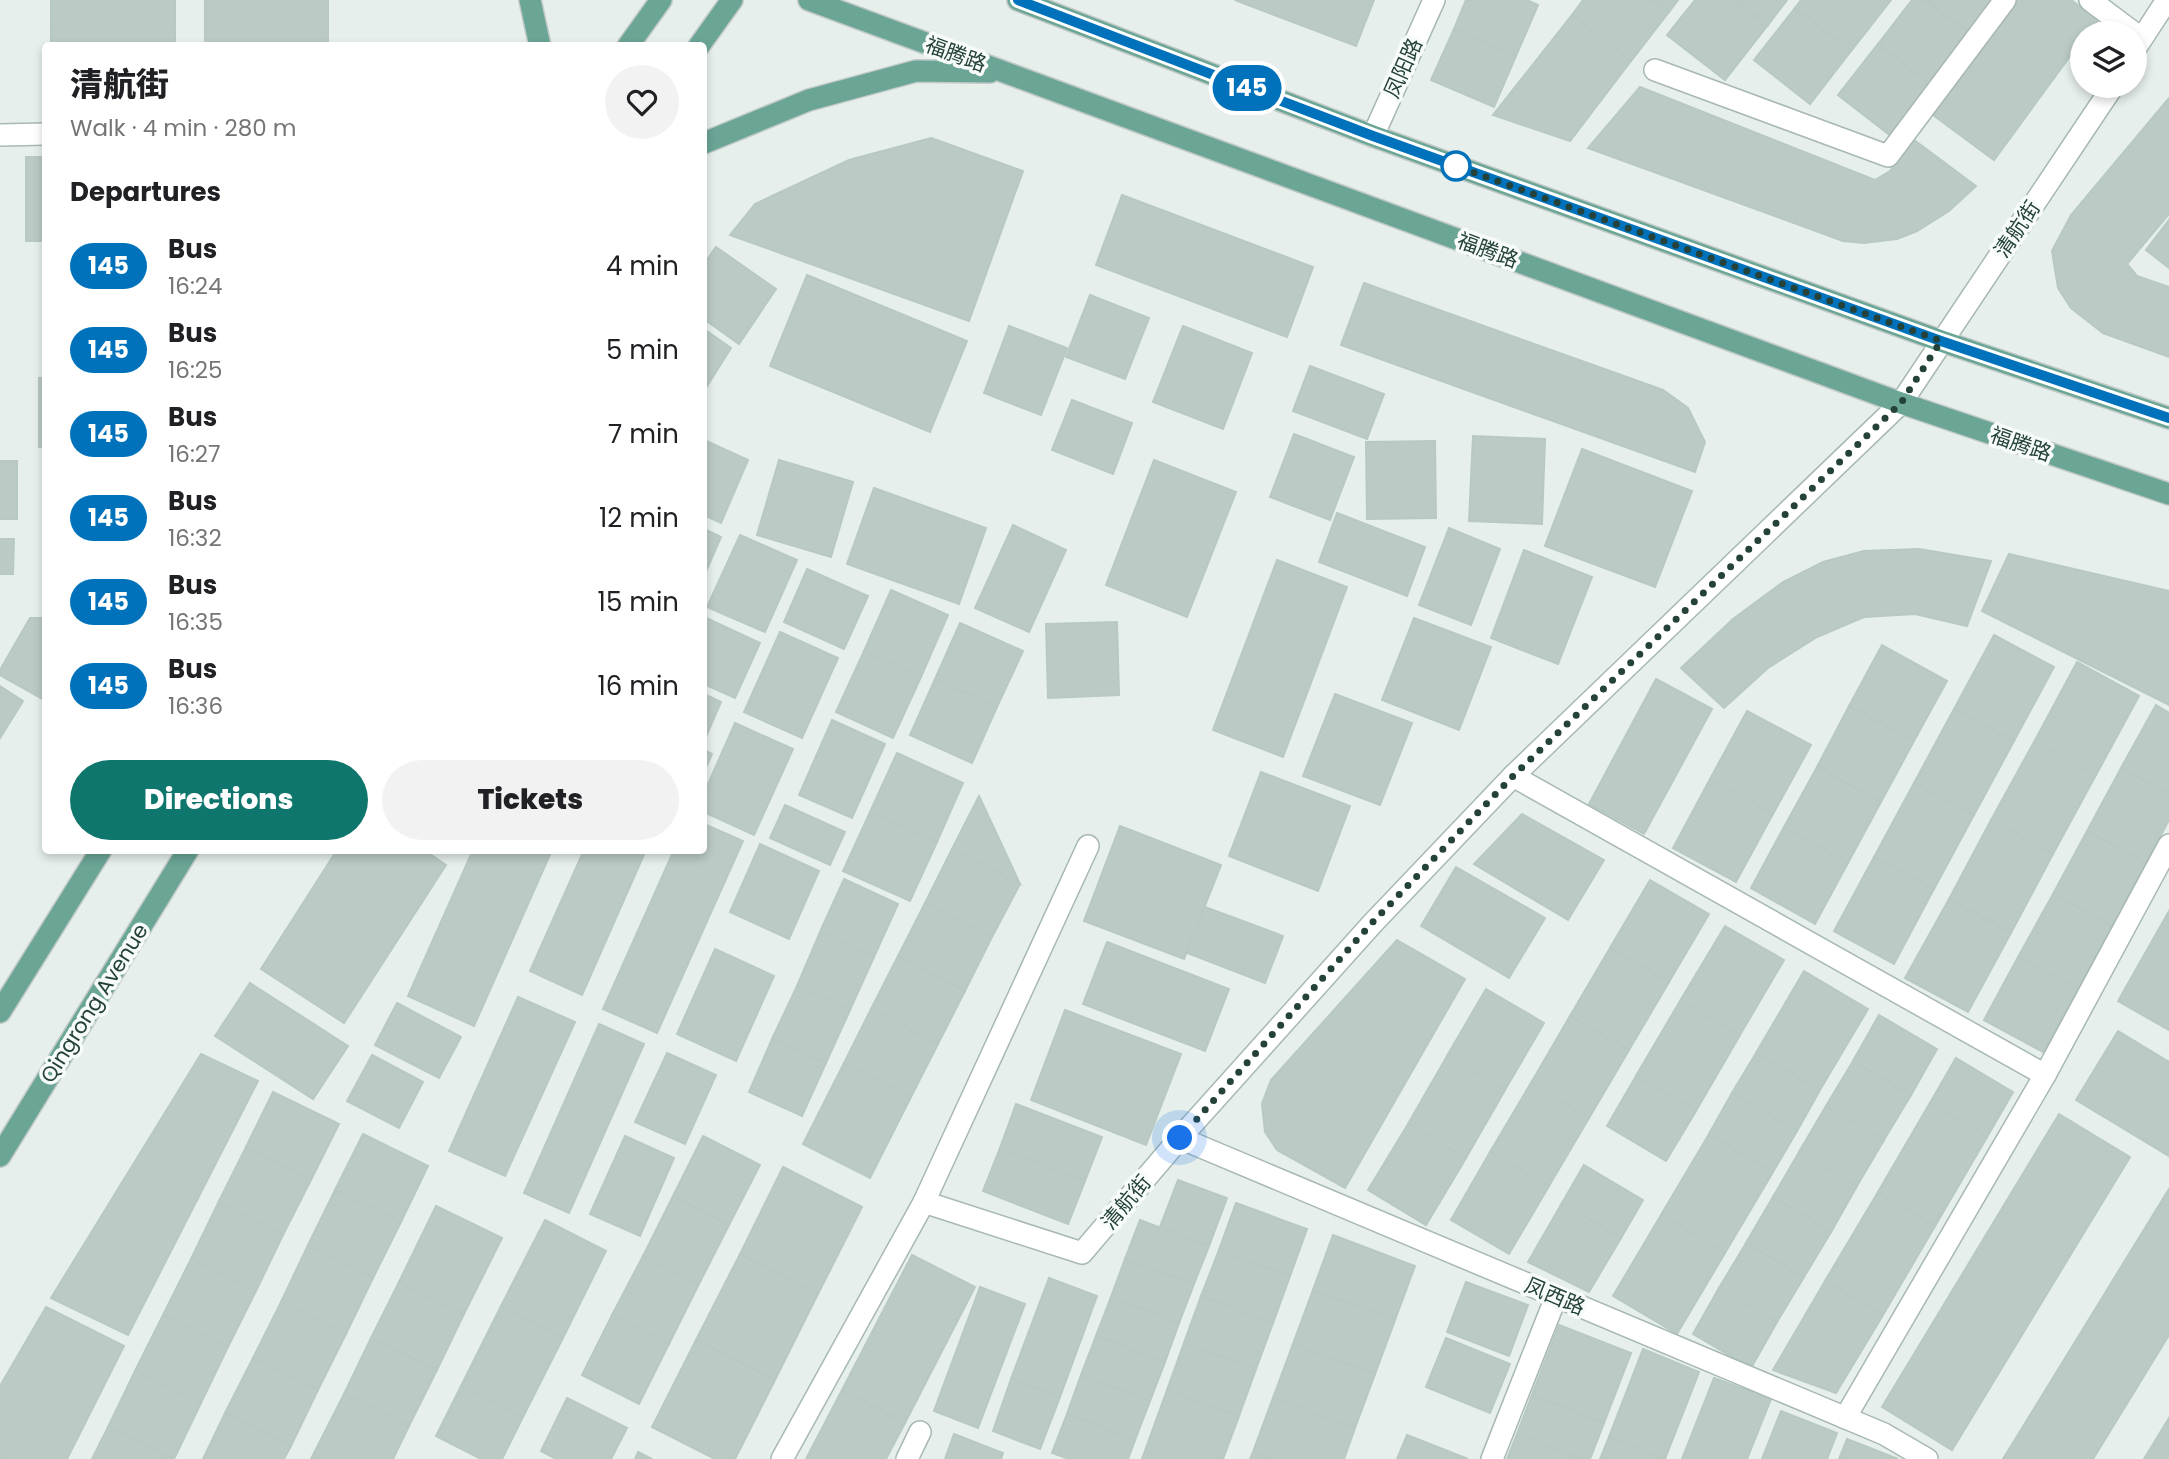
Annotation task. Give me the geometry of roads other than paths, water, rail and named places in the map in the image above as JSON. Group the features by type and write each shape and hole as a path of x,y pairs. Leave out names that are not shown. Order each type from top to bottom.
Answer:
{"main road":[{"path":"530,0 539,42"},
{"path":"631,42 661,0"},
{"path":"702,42 732,0"},
{"name":"福腾路","path":"809,0 1901,403 2169,494"},
{"path":"1030,2 1373,136 1941,341 2169,418"},
{"path":"707,142 809,100 916,71 1007,72"},
{"path":"0,1012 99,854"},
{"name":"Qingrong Avenue","path":"0,1156 186,854"}],"street":[{"name":"凤阳路","path":"1373,136 1434,0"},
{"path":"1655,70 1888,156 2006,0"},
{"path":"2090,0 2115,21"},
{"path":"2147,25 2167,0"},
{"name":"清航街","path":"924,1202 1082,1253 1180,1138 1371,924 1513,776 1901,403 2105,98"},
{"path":"0,135 42,134"},
{"path":"1513,776 2045,1075"},
{"path":"1845,1418 2045,1075 2169,845"},
{"path":"782,1459 924,1202 1088,846"},
{"name":"凤西路","path":"1180,1138 1884,1434 1927,1459"},
{"path":"1492,1459 1556,1297"},
{"path":"907,1459 920,1432"}]}
